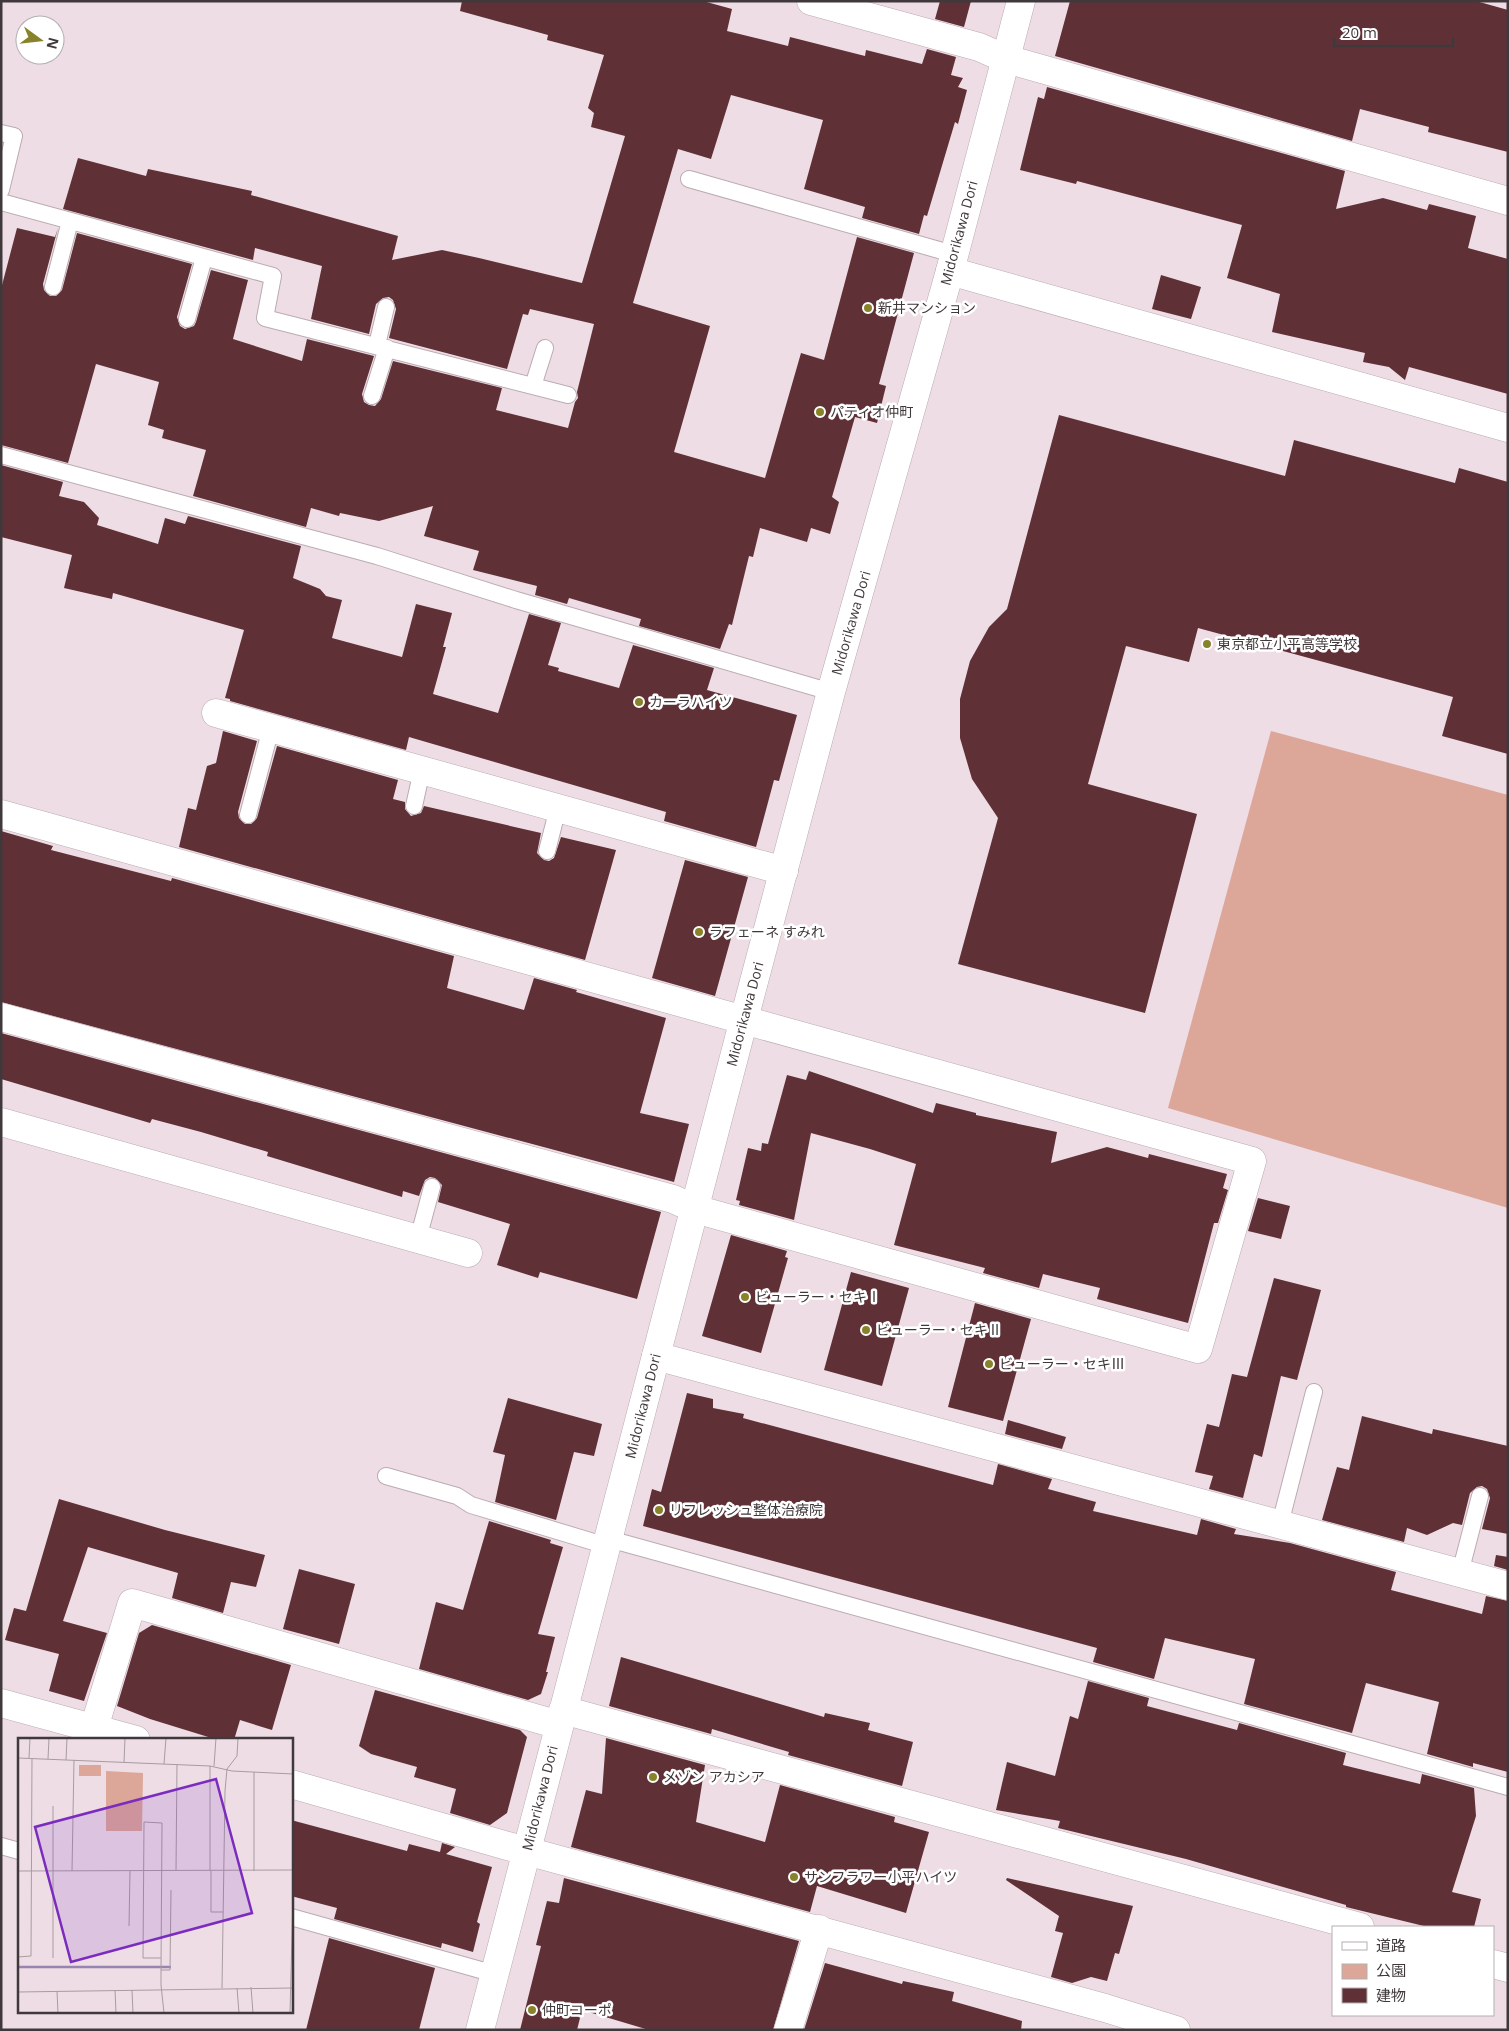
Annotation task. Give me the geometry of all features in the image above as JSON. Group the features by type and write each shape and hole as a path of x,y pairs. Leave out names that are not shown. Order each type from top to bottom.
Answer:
{"street":[{"path":"811,1 979,47 1006,59 1508,201"},
{"name":"Midorikawa Dori","path":"480,2030 831,692 951,262 1021,1"},
{"path":"951,262 1508,428"},
{"path":"216,713 784,871"},
{"path":"1,814 1252,1161 1198,1349 695,1209 673,1199 1,1016"},
{"path":"1,1122 468,1253"},
{"path":"656,1356 1508,1586"},
{"path":"94,1728 132,1603 1356,1926"},
{"path":"1,1703 129,1738"},
{"path":"292,1784 527,1851 1105,2008 1176,2030"},
{"path":"788,2030 819,1929"},
{"path":"1494,1964 1508,1968"}],"lane":[{"path":"1,133 14,136 1,190"},
{"path":"689,180 951,262"},
{"path":"1,202 273,276 265,318 382,346 568,395"},
{"path":"53,287 70,221"},
{"path":"187,320 204,258"},
{"path":"372,396 382,346 386,307"},
{"path":"533,386 545,348"},
{"path":"1,455 377,556 516,600 831,692"},
{"path":"248,815 271,728"},
{"path":"414,806 422,770"},
{"path":"547,851 558,808"},
{"path":"418,1239 432,1187"},
{"path":"1280,1524 1314,1392"},
{"path":"386,1476 457,1496 471,1505 608,1543 1508,1787"},
{"path":"1460,1572 1480,1496"},
{"path":"1,1846 18,1851"},
{"path":"292,1917 495,1974"}],"green space":[{"path":"1271,731 1508,795 1508,1208 1168,1108"}],"building":[{"path":"462,1 703,1 732,9 727,31 788,46 790,37 865,56 866,50 922,64 927,49 956,57 951,75 963,78 958,87 967,90 958,124 955,122 927,216 924,215 919,234 862,218 865,207 804,189 823,120 731,95 711,159 678,149 633,303 710,326 674,452 765,478 801,353 824,360 857,237 914,253 879,384 886,386 877,423 855,417 832,497 839,502 830,534 811,528 807,542 760,528 753,557 749,556 732,625 729,624 720,649 639,626 641,619 569,598 567,604 535,595 537,586 473,570 479,551 424,536 433,506 379,521 340,513 339,516 311,508 306,527 193,496 206,450 162,438 164,430 148,425 159,382 96,364 68,463 1,445 1,289 17,228 55,237 58,228 43,284 44,290 50,296 56,296 62,290 77,233 192,264 177,317 180,326 185,329 194,326 196,322 211,270 248,280 233,339 302,361 307,339 374,356 362,394 364,402 369,405 375,406 381,399 393,361 502,388 496,410 568,428 575,402 578,398 577,392 594,324 530,309 528,315 523,314 507,369 389,338 396,309 393,300 389,297 383,298 376,304 369,334 311,319 322,266 255,248 253,260 63,209 78,158 146,176 148,169 252,191 251,195 398,236 392,260 442,250 582,283 625,136 591,127 594,113 588,108 604,55 547,40 548,35 460,11"},
{"path":"940,1 971,1 964,27 935,19"},
{"path":"1070,1 1476,1 1508,10 1508,152 1428,132 1429,127 1360,109 1352,141 1055,56"},
{"path":"1047,87 1345,171 1336,209 1383,198 1427,210 1429,204 1476,216 1468,248 1508,259 1508,394 1409,367 1405,380 1389,367 1363,362 1365,353 1272,332 1280,294 1227,278 1242,225 1077,181 1076,184 1020,170 1038,97 1044,99"},
{"path":"1161,275 1201,287 1191,319 1152,309"},
{"path":"1059,415 1285,476 1294,440 1455,483 1459,468 1508,482 1508,754 1442,736 1453,697 1198,628 1189,662 1126,646 1088,784 1197,814 1145,1013 958,964 998,818 972,779 960,738 960,699 970,661 989,627 1007,609"},
{"path":"1,465 63,482 59,496 84,502 99,518 97,525 158,544 165,518 185,524 188,516 301,546 293,578 320,589 326,596 342,600 332,638 402,657 416,604 452,613 443,647 446,647 433,694 498,713 529,614 561,623 548,665 559,668 558,671 619,688 633,645 714,668 707,690 797,715 779,781 774,780 756,847 664,821 666,812 409,737 406,750 230,701 230,699 225,698 244,630 113,593 112,599 64,588 72,555 1,537"},
{"path":"223,731 257,741 238,812 239,818 245,824 251,824 257,818 277,746 398,780 393,799 405,802 405,809 411,816 421,813 424,806 541,833 537,853 544,860 549,861 554,858 561,837 616,850 585,960 179,847 188,808 196,810 207,766 216,763"},
{"path":"1,831 53,846 51,850 171,881 172,878 454,956 447,988 524,1010 534,978 666,1018 640,1113 689,1124 674,1182 1,1002"},
{"name":"ラフェーネ すみれ","path":"685,860 748,877 715,996 652,978"},
{"path":"1,1033 661,1212 637,1299 540,1272 538,1278 497,1265 510,1224 438,1202 442,1185 435,1178 430,1177 425,1180 419,1196 403,1191 402,1197 267,1156 268,1152 201,1132 152,1119 150,1123 1,1079"},
{"path":"809,1071 933,1113 936,1103 976,1113 976,1115 1057,1132 1051,1163 1107,1147 1148,1158 1149,1154 1227,1174 1223,1188 1228,1190 1218,1223 1214,1223 1188,1323 1097,1299 1100,1288 1043,1274 1039,1288 983,1273 985,1268 894,1245 916,1164 811,1133 794,1220 739,1205 740,1201 736,1200 748,1148 761,1151 762,1143 768,1144 787,1075 806,1080"},
{"path":"1258,1198 1290,1206 1281,1239 1248,1231"},
{"name":"ビューラー・セキⅠ","path":"731,1235 787,1251 785,1257 788,1258 761,1353 702,1336"},
{"name":"ビューラー・セキⅡ","path":"851,1272 909,1288 882,1386 824,1370"},
{"path":"1274,1278 1321,1290 1297,1380 1281,1376 1262,1457 1254,1454 1243,1498 1209,1489 1213,1476 1195,1472 1207,1424 1219,1427 1232,1374 1247,1377"},
{"name":"ビューラー・セキⅢ","path":"975,1303 1031,1319 1003,1421 948,1407"},
{"path":"687,1393 713,1399 713,1408 744,1414 743,1418 993,1485 998,1464 1052,1479 1048,1489 1096,1502 1093,1511 1197,1535 1201,1519 1236,1529 1234,1534 1290,1543 1396,1572 1391,1590 1482,1614 1486,1596 1508,1601 1508,1772 1473,1763 1473,1767 1427,1754 1439,1702 1366,1683 1352,1733 1244,1704 1255,1659 1165,1638 1154,1679 1093,1662 1097,1648 643,1526 652,1489 661,1492"},
{"path":"508,1398 602,1424 594,1456 574,1452 556,1520 495,1502 505,1455 493,1452"},
{"path":"1362,1416 1432,1434 1433,1429 1508,1446 1508,1534 1482,1529 1490,1498 1487,1489 1482,1486 1477,1487 1470,1493 1462,1525 1453,1523 1427,1535 1407,1528 1404,1542 1322,1520 1337,1467 1349,1470"},
{"path":"1008,1420 1066,1437 1062,1449 1005,1434"},
{"path":"59,1499 165,1530 265,1555 256,1587 231,1582 223,1613 172,1598 178,1573 88,1547 63,1621 107,1633 84,1701 49,1691 59,1654 5,1640 14,1608 26,1611"},
{"path":"489,1521 551,1540 550,1543 563,1547 538,1634 555,1637 546,1672 548,1672 541,1694 528,1700 419,1669 436,1602 463,1610"},
{"path":"1496,1555 1508,1557 1508,1570 1494,1566"},
{"path":"299,1569 355,1584 339,1644 283,1629"},
{"path":"152,1625 291,1665 272,1730 240,1720 235,1738 212,1738 150,1719 117,1706 139,1633"},
{"path":"621,1657 824,1717 825,1713 870,1723 868,1730 913,1742 902,1786 788,1755 789,1752 712,1729 711,1734 609,1706"},
{"path":"1088,1681 1149,1698 1147,1706 1237,1730 1239,1723 1346,1753 1343,1765 1420,1784 1422,1774 1474,1788 1476,1816 1452,1892 1481,1899 1474,1926 1424,1926 1346,1907 1346,1905 1186,1859 1058,1828 1060,1821 996,1810 1007,1762 1055,1776 1070,1716 1078,1719"},
{"path":"375,1690 520,1730 527,1737 507,1813 490,1825 450,1813 456,1789 414,1777 417,1767 371,1754 359,1746"},
{"path":"606,1738 705,1765 696,1822 765,1842 780,1785 895,1817 894,1822 929,1832 906,1913 817,1886 810,1912 571,1847 586,1790 602,1794"},
{"path":"292,1820 407,1851 409,1844 440,1852 442,1843 455,1847 446,1854 492,1867 477,1922 480,1924 473,1952 442,1943 441,1948 334,1919 337,1908 292,1896"},
{"path":"564,1878 799,1941 773,2030 649,2030 582,2010 577,2030 520,2030 541,1946 536,1945 547,1901 559,1903"},
{"path":"1007,1878 1133,1906 1119,1954 1115,1953 1107,1981 1091,1977 1072,1983 1051,1977 1063,1933 1055,1931 1059,1916 1006,1880"},
{"path":"329,1938 435,1968 419,2030 306,2030"},
{"path":"825,1963 902,1984 903,1981 954,1992 952,2001 1022,2021 1021,2030 804,2030"}],"place":[{"name":"新井マンション","path":"868,308"},
{"name":"パティオ仲町","path":"820,412"},
{"name":"東京都立小平高等学校","path":"1207,644"},
{"name":"カーラハイツ","path":"639,702"},
{"name":"ラフェーネ すみれ","path":"699,932"},
{"name":"ビューラー・セキⅠ","path":"745,1297"},
{"name":"ビューラー・セキⅡ","path":"866,1330"},
{"name":"ビューラー・セキⅢ","path":"989,1364"},
{"name":"リフレッシュ整体治療院","path":"659,1510"},
{"name":"メゾン アカシア","path":"653,1777"},
{"name":"サンフラワー小平ハイツ","path":"794,1877"},
{"name":"仲町コーポ","path":"532,2010"}]}
